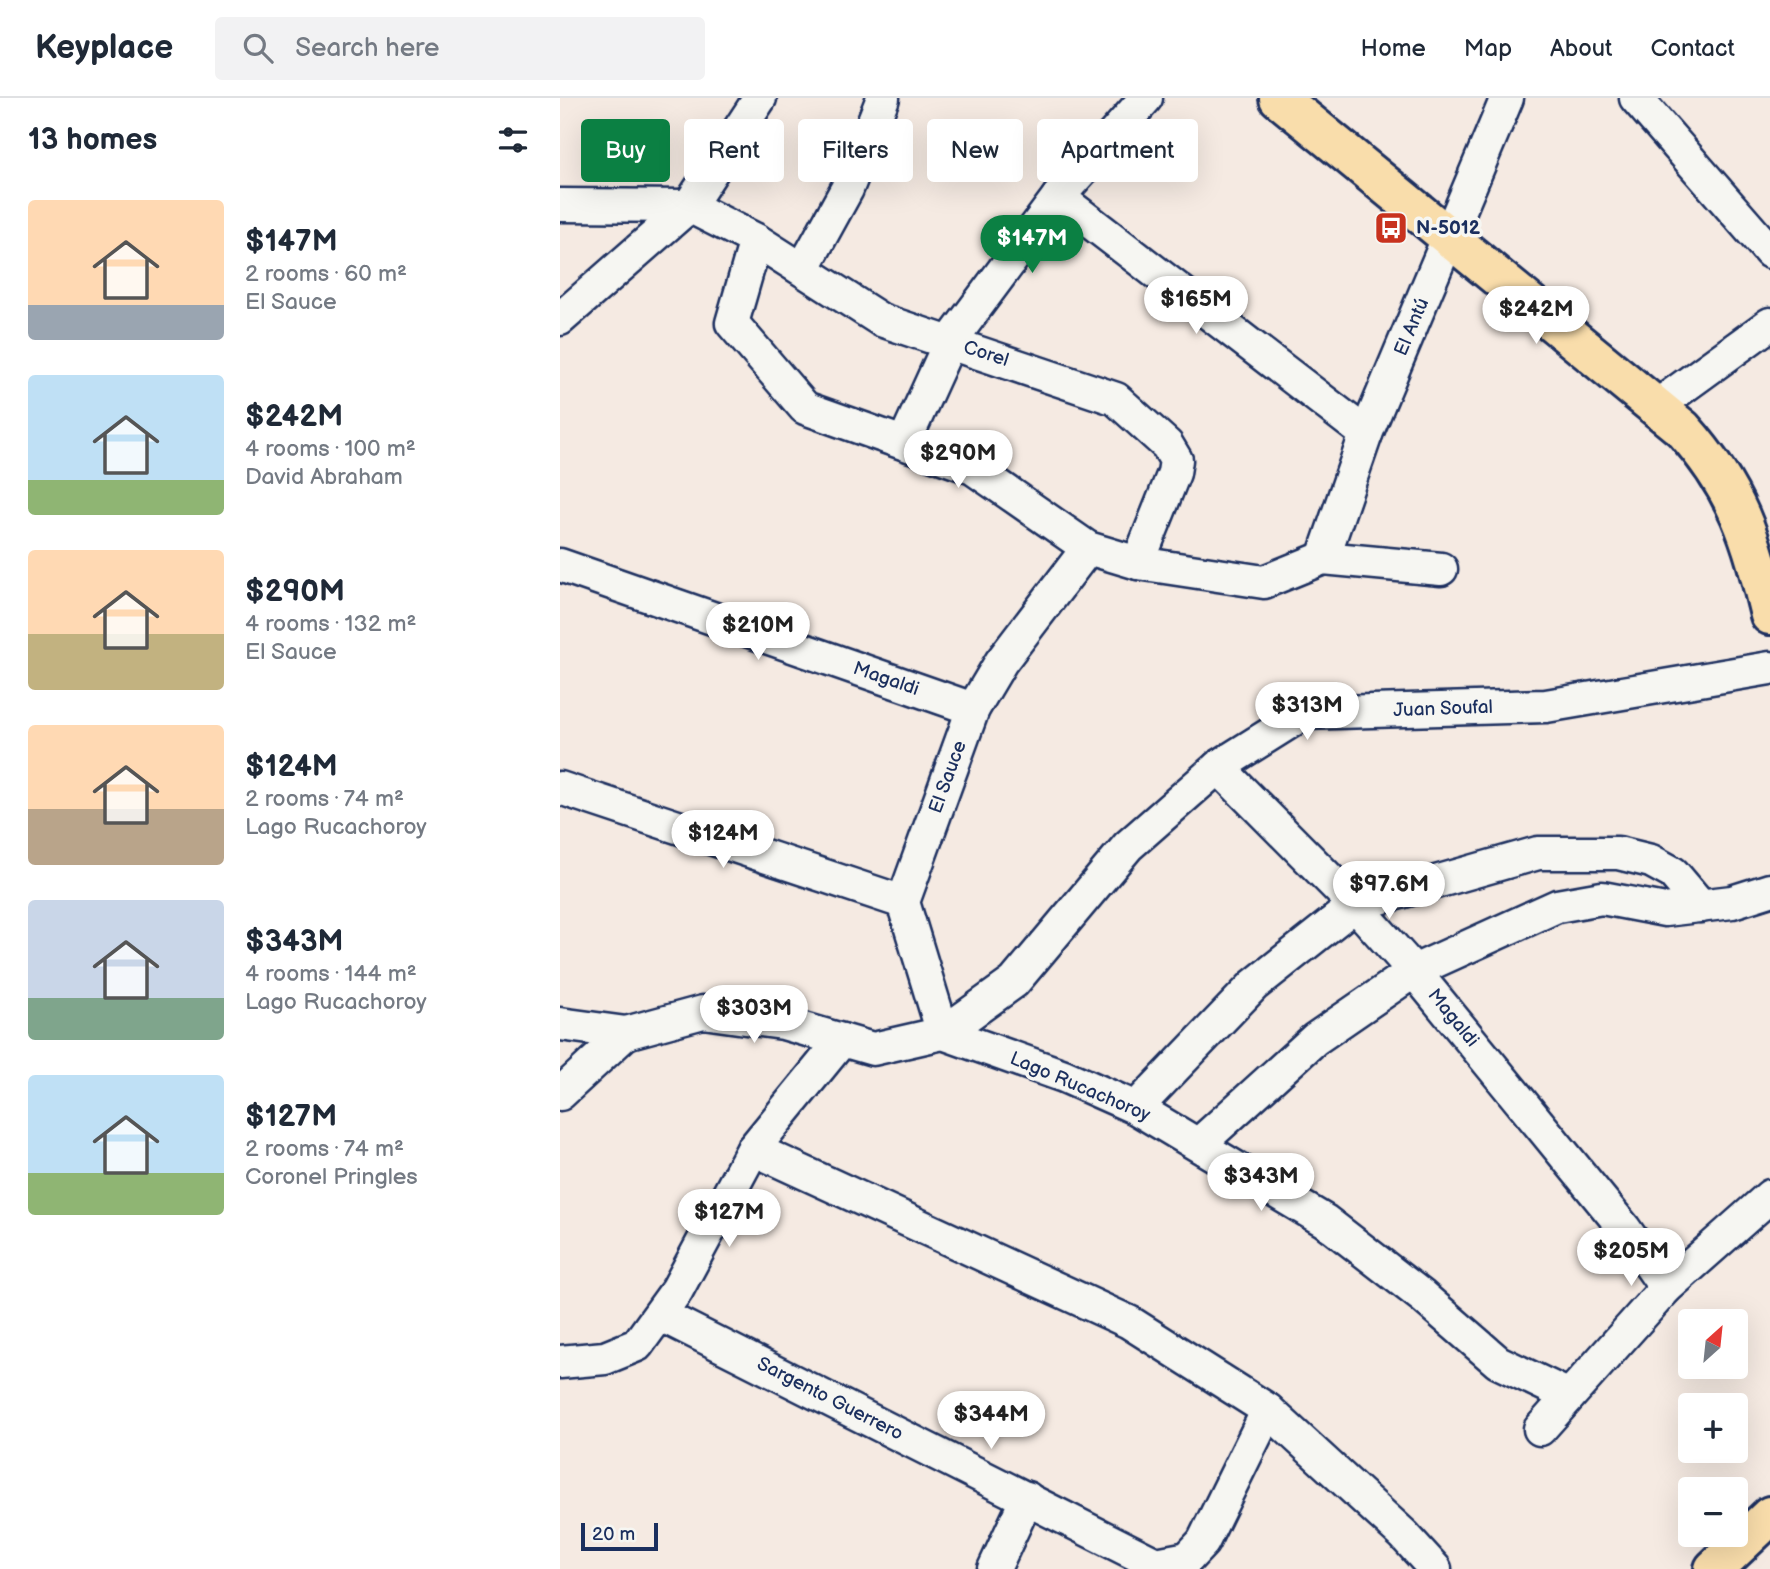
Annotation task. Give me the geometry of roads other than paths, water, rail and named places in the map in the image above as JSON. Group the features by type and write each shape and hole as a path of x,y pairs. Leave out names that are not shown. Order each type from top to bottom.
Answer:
{"main road":[{"path":"1279,98 1657,406 1708,458 1729,489 1745,522 1770,615"},
{"path":"1714,1569 1770,1516"}],"street":[{"path":"560,319 689,206 760,98"},
{"path":"803,269 847,189 883,98"},
{"path":"904,443 950,342 1058,197 1146,98"},
{"name":"El Antú","path":"1323,558 1366,434 1507,98"},
{"path":"1636,98 1770,251"},
{"path":"1058,197 1366,434"},
{"path":"561,202 689,206"},
{"name":"Corel","path":"689,206 756,240 881,320 1116,399 1167,445 1176,460 1174,473 1138,563"},
{"path":"756,240 732,323 805,408 973,468 1088,548 1138,563 1264,582 1323,558 1441,569"},
{"path":"1657,406 1770,324"},
{"name":"El Sauce","path":"903,902 973,709 1001,662 1088,548"},
{"name":"Magaldi","path":"560,565 973,709"},
{"name":"Juan Soufal","path":"943,1033 1014,982 1128,846 1218,767 1304,713 1546,706 1770,668"},
{"name":"Magaldi","path":"1218,767 1355,905 1414,971 1624,1228 1666,1289"},
{"path":"560,788 903,902 943,1033 873,1049 783,1023 703,1012 626,1033 560,1024"},
{"path":"1136,1108 1254,985 1355,905 1538,853 1618,853 1651,861 1673,873 1701,906"},
{"path":"1199,1144 1315,1039 1414,971 1557,906 1602,898 1665,909 1732,902 1770,890"},
{"path":"560,1094 626,1033"},
{"name":"Lago Rucachoroy","path":"943,1033 1064,1076 1136,1108 1199,1144 1325,1221 1422,1296 1498,1362 1569,1396"},
{"path":"560,1362 605,1358 637,1345 661,1315 753,1149 842,1040"},
{"path":"753,1149 1129,1322 1268,1410 1404,1535 1435,1569"},
{"path":"1540,1429 1666,1289 1770,1196"},
{"name":"Sargento Guerrero","path":"661,1315 1156,1564 1188,1558 1203,1542 1268,1410"},
{"path":"994,1569 1027,1499"}],"place":[{"name":"N-5012","path":"1391,228"}]}
